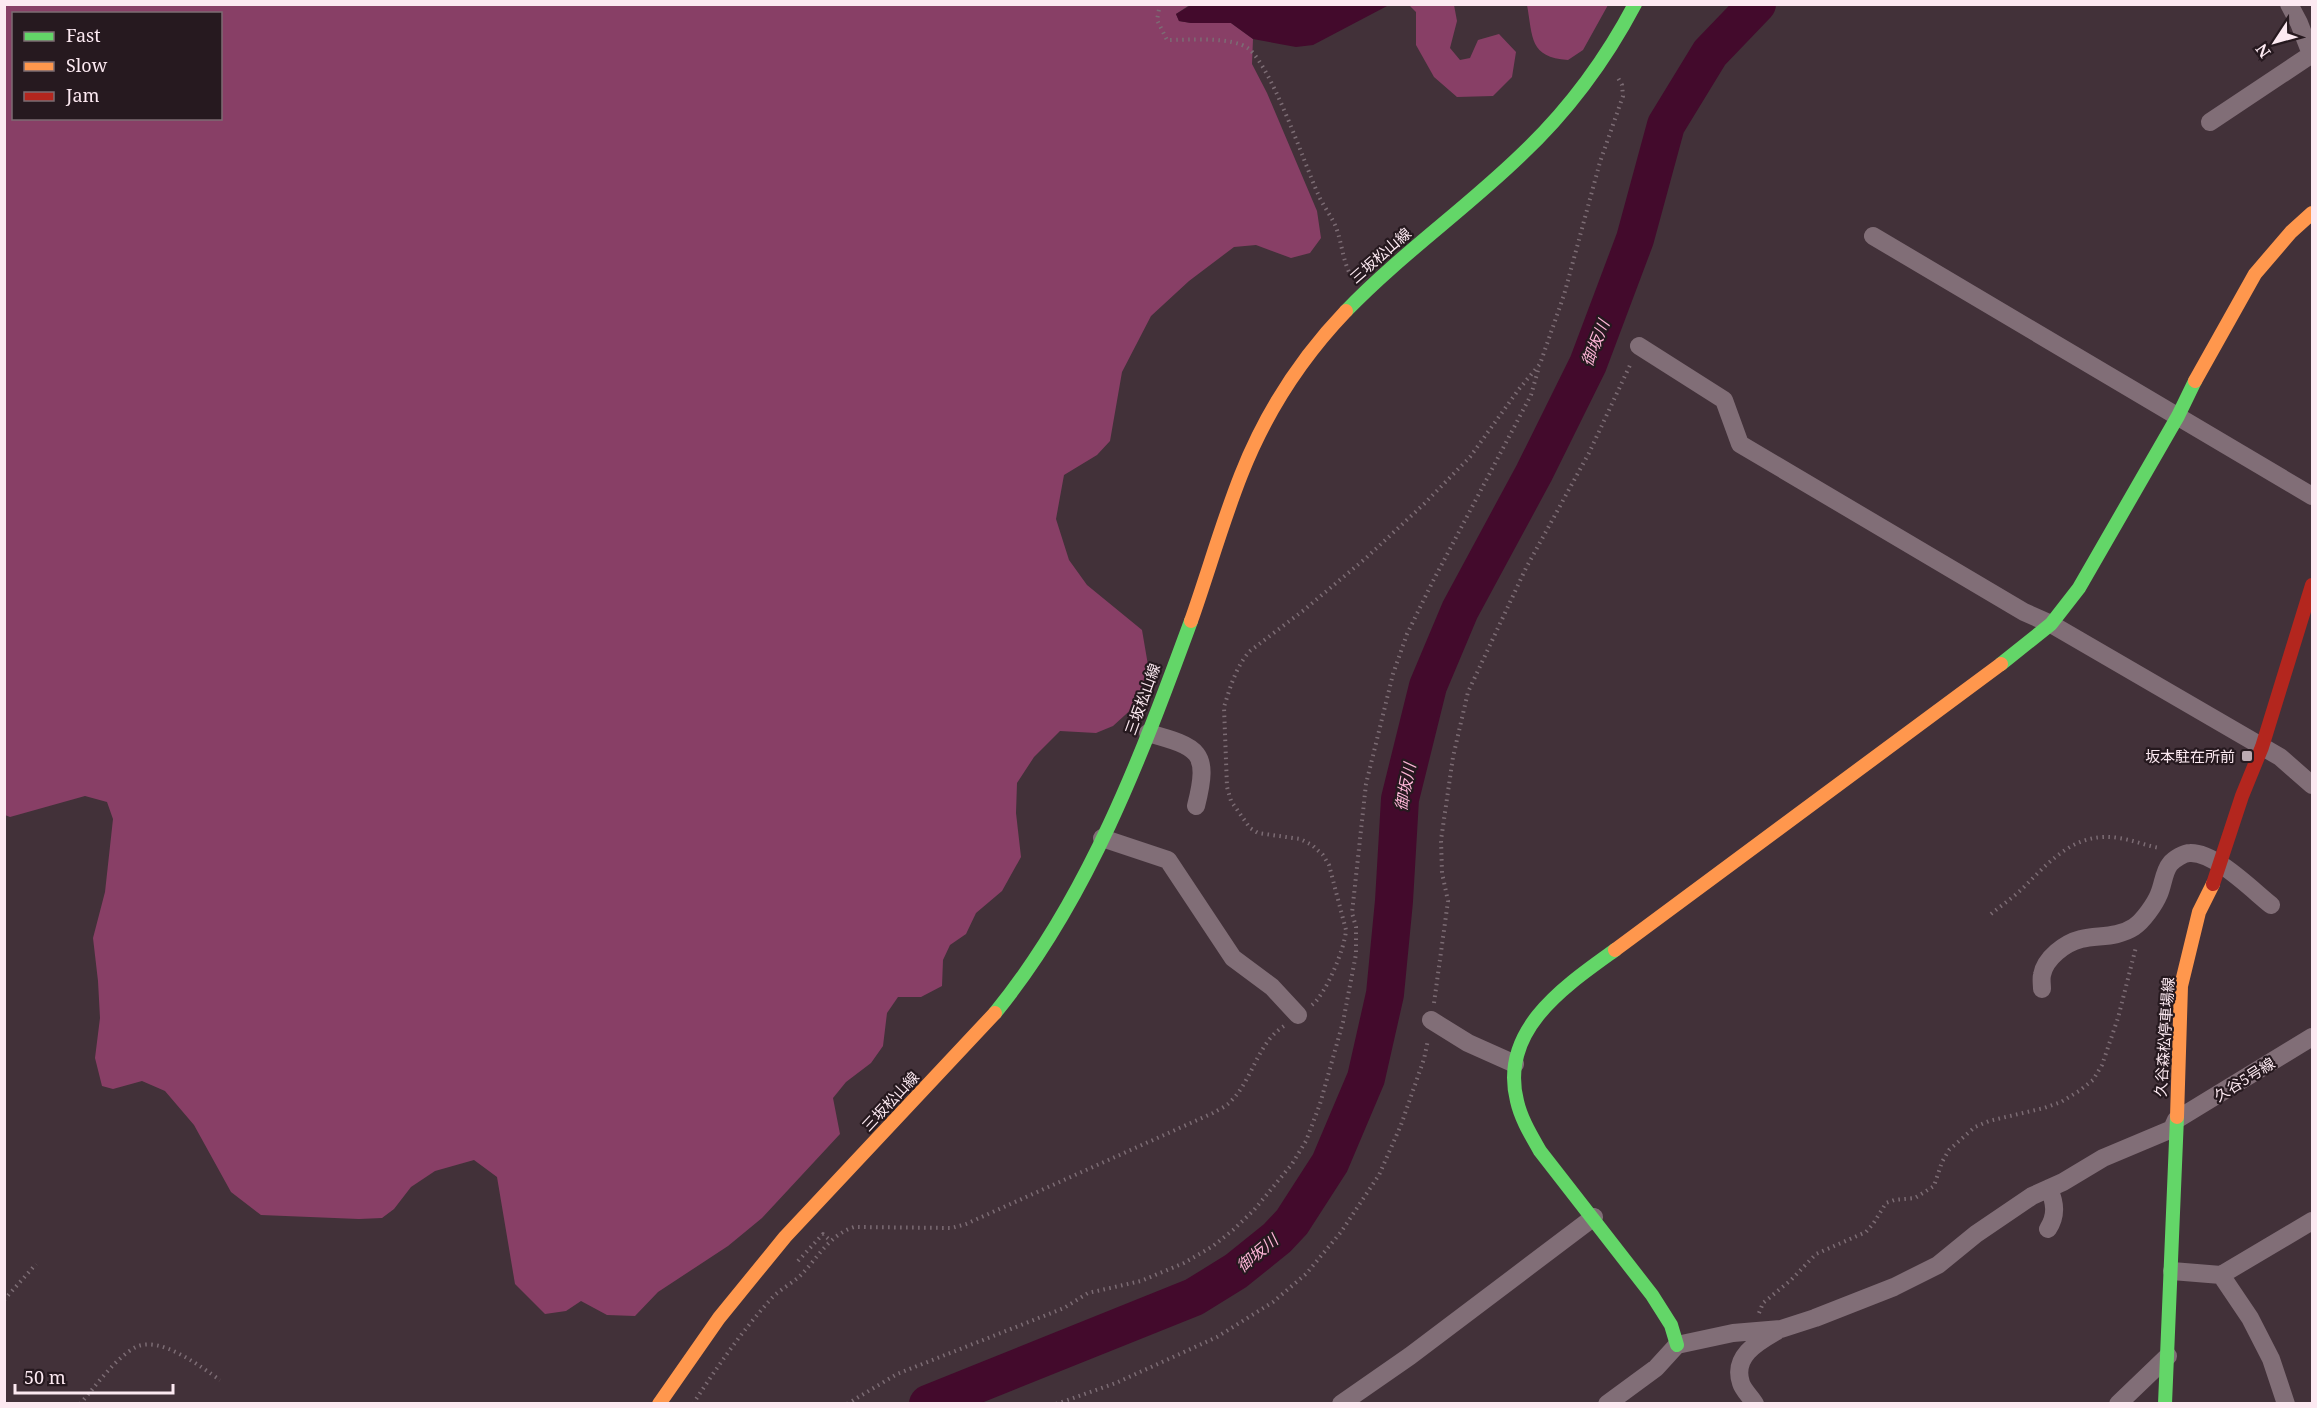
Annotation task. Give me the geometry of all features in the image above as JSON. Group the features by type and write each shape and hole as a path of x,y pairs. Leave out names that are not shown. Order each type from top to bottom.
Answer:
{"main road":[{"name":"三坂松山線","path":"659,1404 719,1320 765,1261 997,1010 1029,967 1060,917 1102,838 1148,733 1204,586 1236,488 1262,427 1298,369 1326,331 1359,294 1505,170 1546,130 1582,89 1603,60 1635,4"},
{"path":"1677,1345 1671,1325 1652,1295 1594,1217 1540,1151 1527,1129 1517,1105 1515,1064 1519,1046 1530,1024 1547,1003 1571,982 1983,679 2051,624 2079,588 2178,416 2209,354 2255,274 2291,232 2313,213"},
{"name":"久谷森松停車場線","path":"2165,1404 2172,1271 2181,986 2199,912 2212,887 2242,796 2262,747 2313,585"}],"street":[{"path":"2210,122 2312,54 2289,4"},
{"path":"1873,236 2313,496"},
{"path":"1639,346 1724,399 1740,444 2024,612 2051,624 2280,757 2313,785"},
{"path":"1148,733 1183,743 1191,747 1197,755 1201,764 1202,782 1196,806"},
{"path":"1102,838 1167,860 1233,958 1272,987 1298,1015"},
{"path":"2042,989 2042,975 2049,960 2065,945 2081,939 2123,933 2137,926 2159,896 2170,864 2190,853 2203,856 2219,864 2271,905"},
{"path":"1431,1020 1468,1043 1515,1064"},
{"name":"久谷5号線","path":"1781,1329 1884,1291 1938,1265 1976,1234 2032,1196 2103,1158 2172,1129 2176,1120 2313,1037"},
{"path":"2048,1229 2055,1219 2053,1197 2049,1188"},
{"path":"1341,1404 1410,1356 1594,1217"},
{"path":"2172,1271 2221,1275 2313,1221"},
{"path":"2221,1275 2250,1318 2271,1359 2286,1404"},
{"path":"1607,1404 1656,1368 1677,1345 1754,1330 1781,1329"},
{"path":"1755,1404 1741,1383 1740,1368 1743,1356 1756,1344 1781,1329"},
{"path":"2118,1404 2168,1356"}],"path":[{"path":"1160,4 1157,20 1167,40 1224,41 1247,48 1261,64 1319,197 1337,230 1345,263 1359,294"},
{"path":"847,1404 897,1374 1064,1308 1088,1293 1141,1281 1184,1263 1213,1246 1233,1230 1276,1186 1306,1141 1343,1022 1356,954 1356,927 1352,905 1366,784 1393,674 1407,634 1531,395 1564,296 1600,162 1623,96 1622,85 1603,60"},
{"path":"1056,1404 1116,1383 1217,1337 1273,1302 1306,1274 1341,1232 1379,1176 1401,1125 1424,1059 1449,901 1442,873 1441,840 1453,757 1468,692 1526,568 1589,453 1639,346"},
{"path":"693,1404 722,1359 772,1298 800,1275 823,1248 844,1230 854,1227 952,1228 966,1224 1213,1113 1229,1103 1239,1091 1267,1040 1274,1032 1316,1002 1346,940 1347,930 1329,865 1323,855 1312,845 1300,839 1258,833 1251,828 1231,801 1227,787 1224,707 1227,696 1242,659 1366,558 1424,504 1470,457 1540,364"},
{"path":"1991,914 2022,889 2055,856 2072,845 2100,838 2120,838 2173,851 2180,857"},
{"path":"1754,1330 1764,1303 1816,1254 1866,1232 1886,1203 1915,1198 1934,1186 1942,1162 1950,1150 1975,1127 1989,1121 2053,1105 2079,1091 2092,1080 2102,1065 2118,1018 2138,940 2137,926"},
{"path":"4,1300 36,1264"},
{"path":"80,1404 136,1347 150,1344 183,1355 220,1380"}],"shaded area":[{"path":"1191,4 1176,14 1179,21 1231,23 1253,39 1252,64 1267,93 1317,211 1321,238 1310,253 1291,258 1256,245 1234,247 1189,281 1151,316 1122,372 1110,441 1097,455 1064,475 1056,519 1069,560 1087,585 1142,630 1149,671 1136,705 1113,726 1096,733 1060,731 1034,757 1017,783 1016,813 1021,857 1002,891 976,913 966,934 950,945 943,960 942,986 921,997 898,997 887,1013 883,1046 871,1063 846,1082 833,1098 840,1134 762,1218 728,1246 658,1292 635,1316 607,1315 581,1301 566,1311 545,1314 515,1284 497,1177 474,1160 435,1171 411,1187 394,1209 382,1218 261,1215 231,1192 194,1125 165,1091 142,1081 113,1089 102,1086 95,1058 100,1018 93,938 105,892 113,819 107,802 85,796 10,817 5,815 5,5"},
{"path":"1527,4 1608,5 1583,50 1568,60 1546,55 1539,50 1532,36"},
{"path":"1191,5 1389,5 1313,45 1296,47 1253,39 1231,23 1179,21 1176,14"},
{"path":"1409,5 1454,5 1457,21 1450,48 1460,60 1470,58 1478,40 1499,34 1516,52 1512,77 1493,96 1457,97 1434,77 1416,45 1416,12"}],"waterway":[{"name":"御坂川","path":"928,1404 1194,1297 1236,1271 1277,1238 1292,1222 1330,1163 1366,1078 1385,994 1394,901 1400,799 1428,686 1460,610 1534,473 1588,364 1635,239 1666,125 1710,53 1757,4"}],"traffic: fast":[{"path":"1346,311 1388,271 1499,176 1554,122 1598,66 1635,4"},
{"path":"2001,664 2051,624 2079,588 2178,416 2195,381"},
{"path":"995,1013 1028,969 1058,923 1085,875 1132,775 1191,621"},
{"path":"1615,950 1557,995 1540,1012 1527,1032 1518,1053 1514,1076 1517,1101 1524,1121 1540,1151 1652,1295 1671,1325 1677,1345"},
{"path":"2165,1404 2177,1117"}],"traffic: slow":[{"path":"2195,381 2255,274 2291,232 2312,213"},
{"path":"1191,621 1234,493 1261,430 1299,367 1346,311"},
{"path":"1615,950 2001,664"},
{"path":"2177,1117 2181,986 2199,912 2213,884"},
{"path":"659,1404 719,1318 785,1237 995,1013"}],"traffic: jam":[{"path":"2213,884 2242,796 2262,747 2312,585"}],"place":[{"name":"坂本駐在所前","path":"2247,756"}]}
